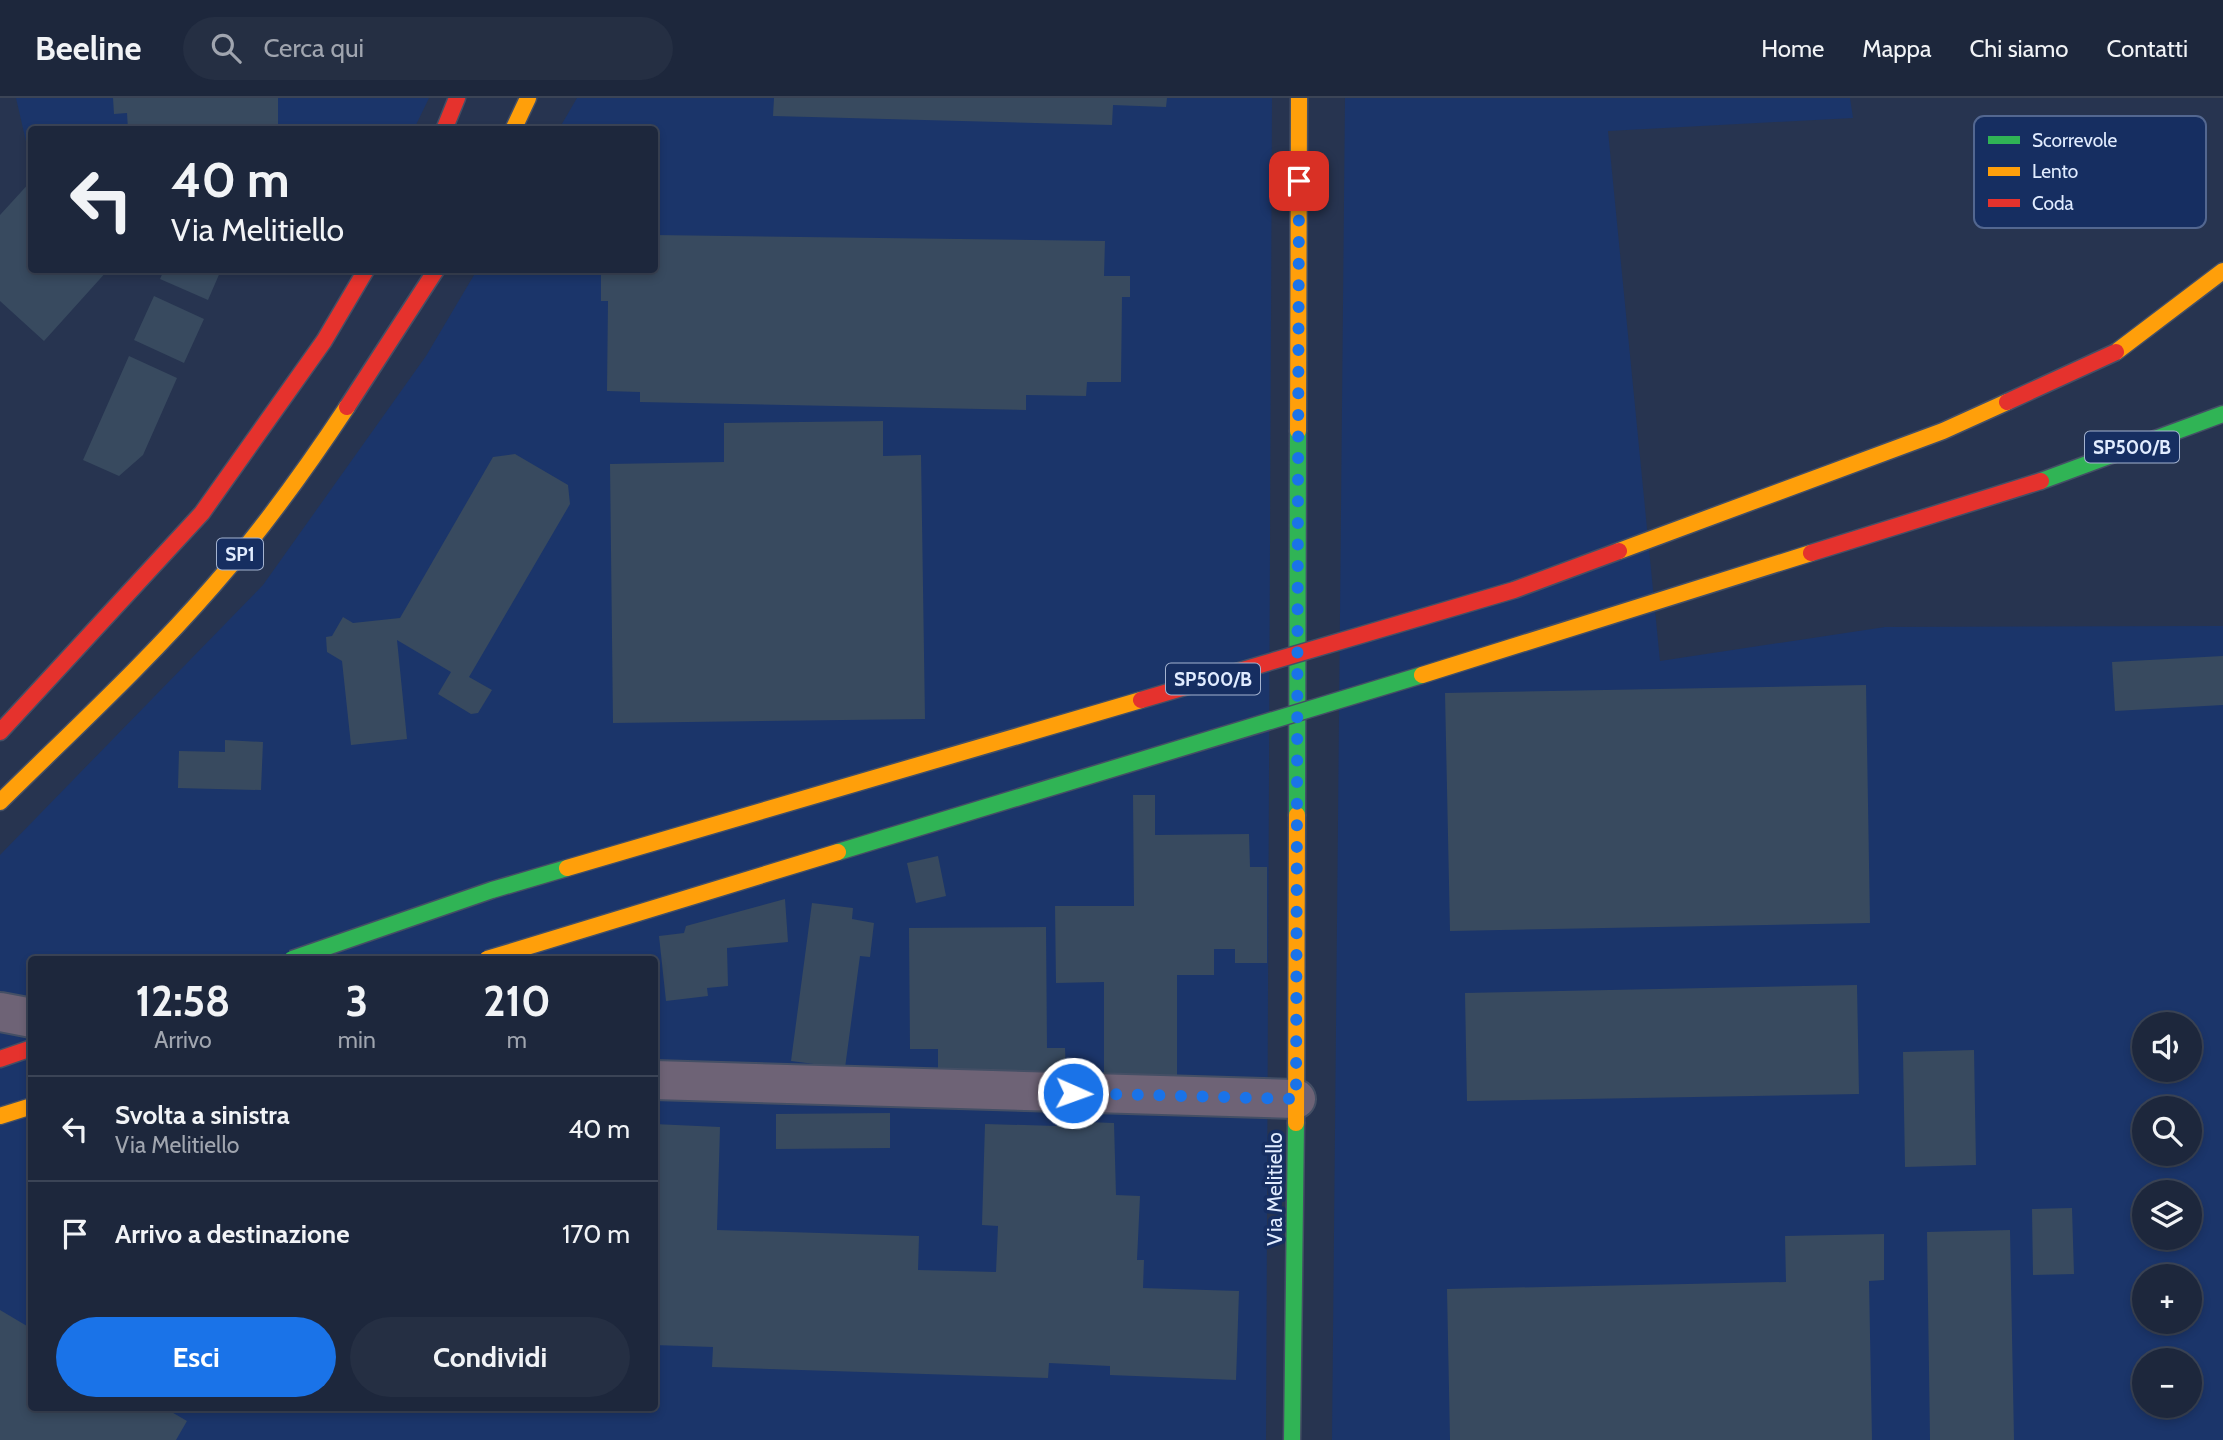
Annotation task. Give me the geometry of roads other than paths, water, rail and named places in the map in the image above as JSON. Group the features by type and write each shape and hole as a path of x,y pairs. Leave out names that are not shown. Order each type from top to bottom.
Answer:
{"main road":[{"path":"445,126 457,98"},
{"path":"515,126 528,98"},
{"name":"Via Melitiello","path":"1292,1440 1296,1099 1299,98"},
{"name":"SP500/B","path":"301,956 492,890 1514,590 1943,431 2116,352 2223,271"},
{"name":"SP1","path":"0,732 202,513 324,341 364,273"},
{"name":"SP1","path":"0,802 168,634 238,556 309,466 434,273"},
{"name":"SP500/B","path":"497,956 1503,650 2041,481 2223,414"},
{"path":"0,1059 28,1049"},
{"path":"0,1116 28,1107"}],"street":[{"path":"0,1012 28,1017"},
{"path":"658,1080 1296,1099"}]}
